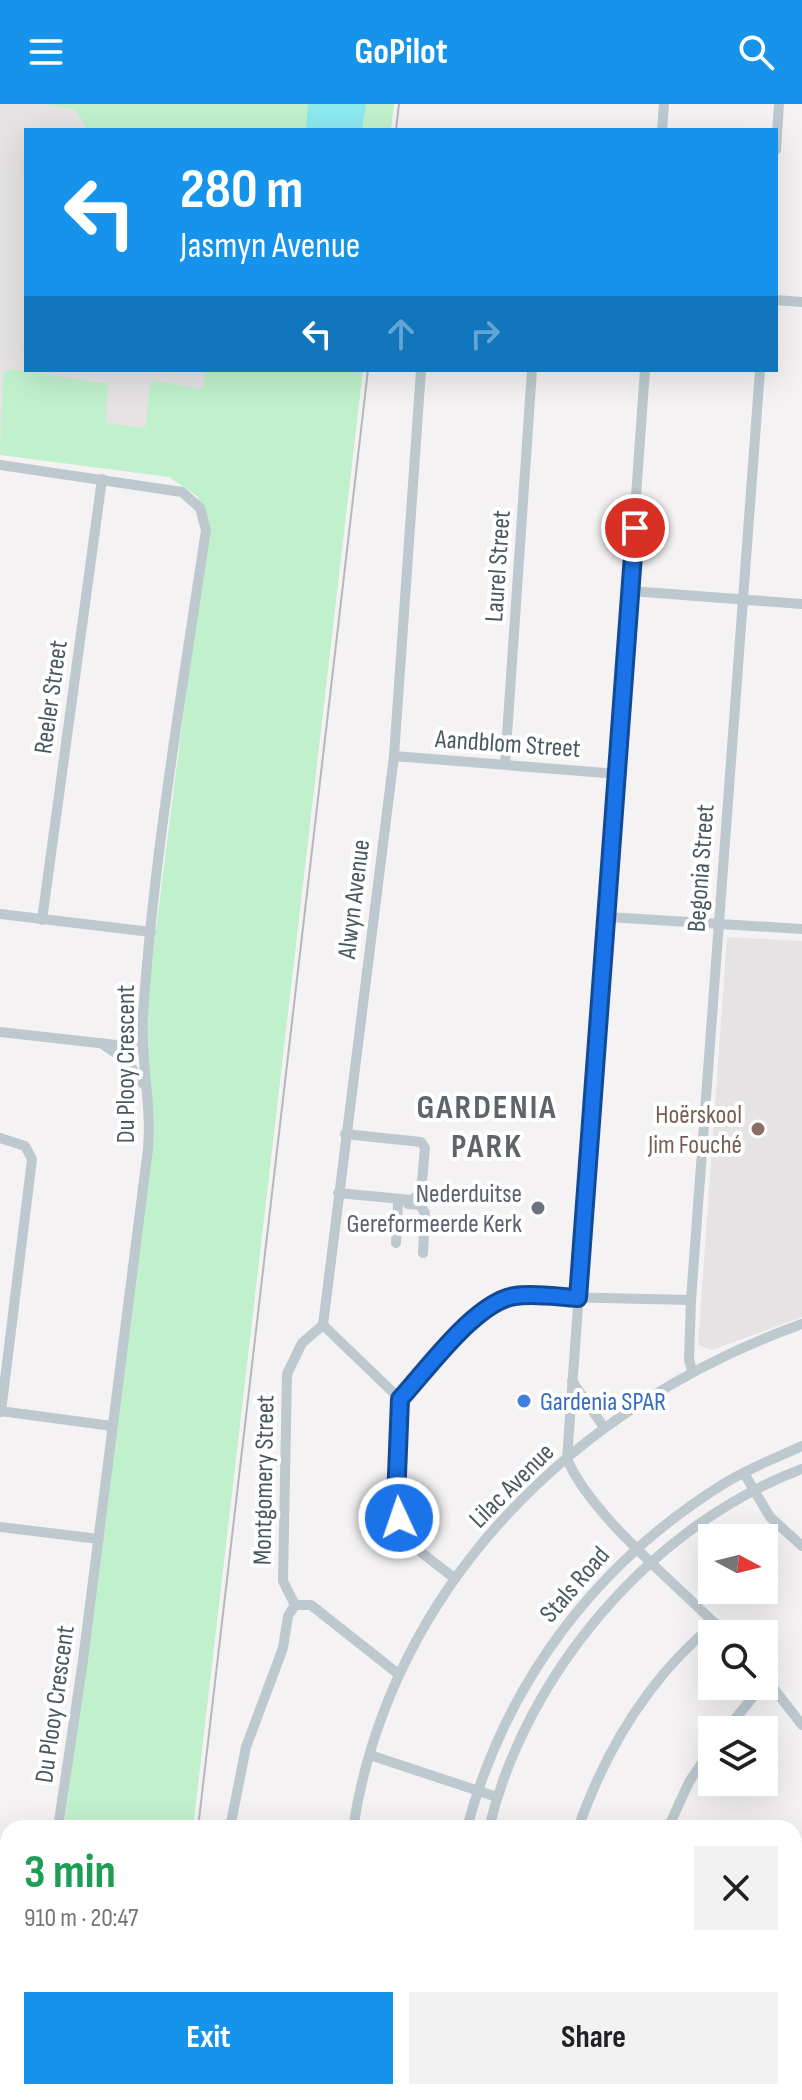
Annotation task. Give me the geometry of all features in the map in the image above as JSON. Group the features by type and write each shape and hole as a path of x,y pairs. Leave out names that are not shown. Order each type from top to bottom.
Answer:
{"street":[{"path":"662,128 664,104"},
{"path":"777,128 779,104"},
{"path":"778,300 802,302"},
{"name":"Alwyn Avenue","path":"323,1325 394,756 421,372"},
{"name":"Laurel Street","path":"505,764 532,372"},
{"path":"645,372 567,1459 575,1479 636,1548 712,1620"},
{"name":"Begonia Street","path":"692,1370 689,1360 691,1300 760,372"},
{"name":"Du Plooy Crescent","path":"0,465 182,492 200,508 206,530 151,932 143,1048 149,1131 99,1539 59,1820"},
{"name":"Reeler Street","path":"42,920 102,479"},
{"path":"631,591 802,604"},
{"name":"Aandblom Street","path":"394,756 618,774"},
{"path":"0,914 151,932"},
{"path":"608,917 802,929"},
{"path":"0,1032 143,1048"},
{"path":"100,1042 126,1060 144,1085"},
{"path":"338,1195 412,1200 421,1192 425,1148 421,1142 345,1134"},
{"path":"0,1138 25,1146 32,1159 0,1412 112,1426"},
{"path":"338,1195 423,1208 423,1253"},
{"path":"396,1243 398,1203"},
{"path":"454,1578 411,1541 399,1518 396,1500 400,1399 477,1316 494,1303 515,1296 691,1300"},
{"name":"Lilac Avenue","path":"355,1820 370,1755 397,1673 454,1578 518,1503 603,1426 692,1370 802,1324"},
{"path":"323,1325 400,1399"},
{"name":"Montgomery Street","path":"295,1605 283,1581 287,1374 302,1343 323,1325"},
{"path":"572,1381 603,1426"},
{"name":"Stals Road","path":"469,1820 477,1790 504,1724 549,1647 580,1606 636,1548 692,1505 744,1473 802,1446"},
{"name":"Stals Road","path":"491,1820 515,1750 558,1672 603,1614 652,1562 726,1507 802,1469"},
{"path":"744,1473 770,1517 802,1546"},
{"path":"0,1527 99,1539"},
{"path":"232,1820 246,1747 283,1648 288,1616 295,1605 311,1605 397,1673"},
{"path":"581,1820 603,1765 633,1714 671,1665 698,1639"},
{"path":"778,1697 802,1725"},
{"path":"737,1716 749,1700"},
{"path":"370,1755 497,1797"},
{"path":"672,1820 698,1769"}],"shaded area":[{"path":"0,104 266,104 262,128 24,128 24,372 229,372 214,482 0,454"},
{"name":"Hoërskool Jim Fouché","path":"727,937 802,941 802,1317 712,1350 698,1345"}],"green space":[{"path":"44,104 394,104 391,128 87,128 75,110"},
{"path":"11,369 108,384 105,423 145,428 151,380 203,389 206,372 363,372 194,1820 65,1820 154,1129 144,1022 207,530 198,497 169,477 0,455 3,374"}],"water":[{"path":"308,104 366,104 362,128 306,128"}],"railway":[{"path":"396,128 399,104"},
{"path":"199,1820 368,372"}],"place":[{"name":"Hoërskool Jim Fouché","path":"758,1129"},
{"name":"Nederduitse Gereformeerde Kerk","path":"538,1208"},
{"name":"Gardenia SPAR","path":"524,1401"}],"district":[{"name":"GARDENIA PARK","path":"487,1126"}],"route":[{"path":"399,1518 396,1500 400,1399 485,1308 515,1296 578,1298 635,528"}]}
